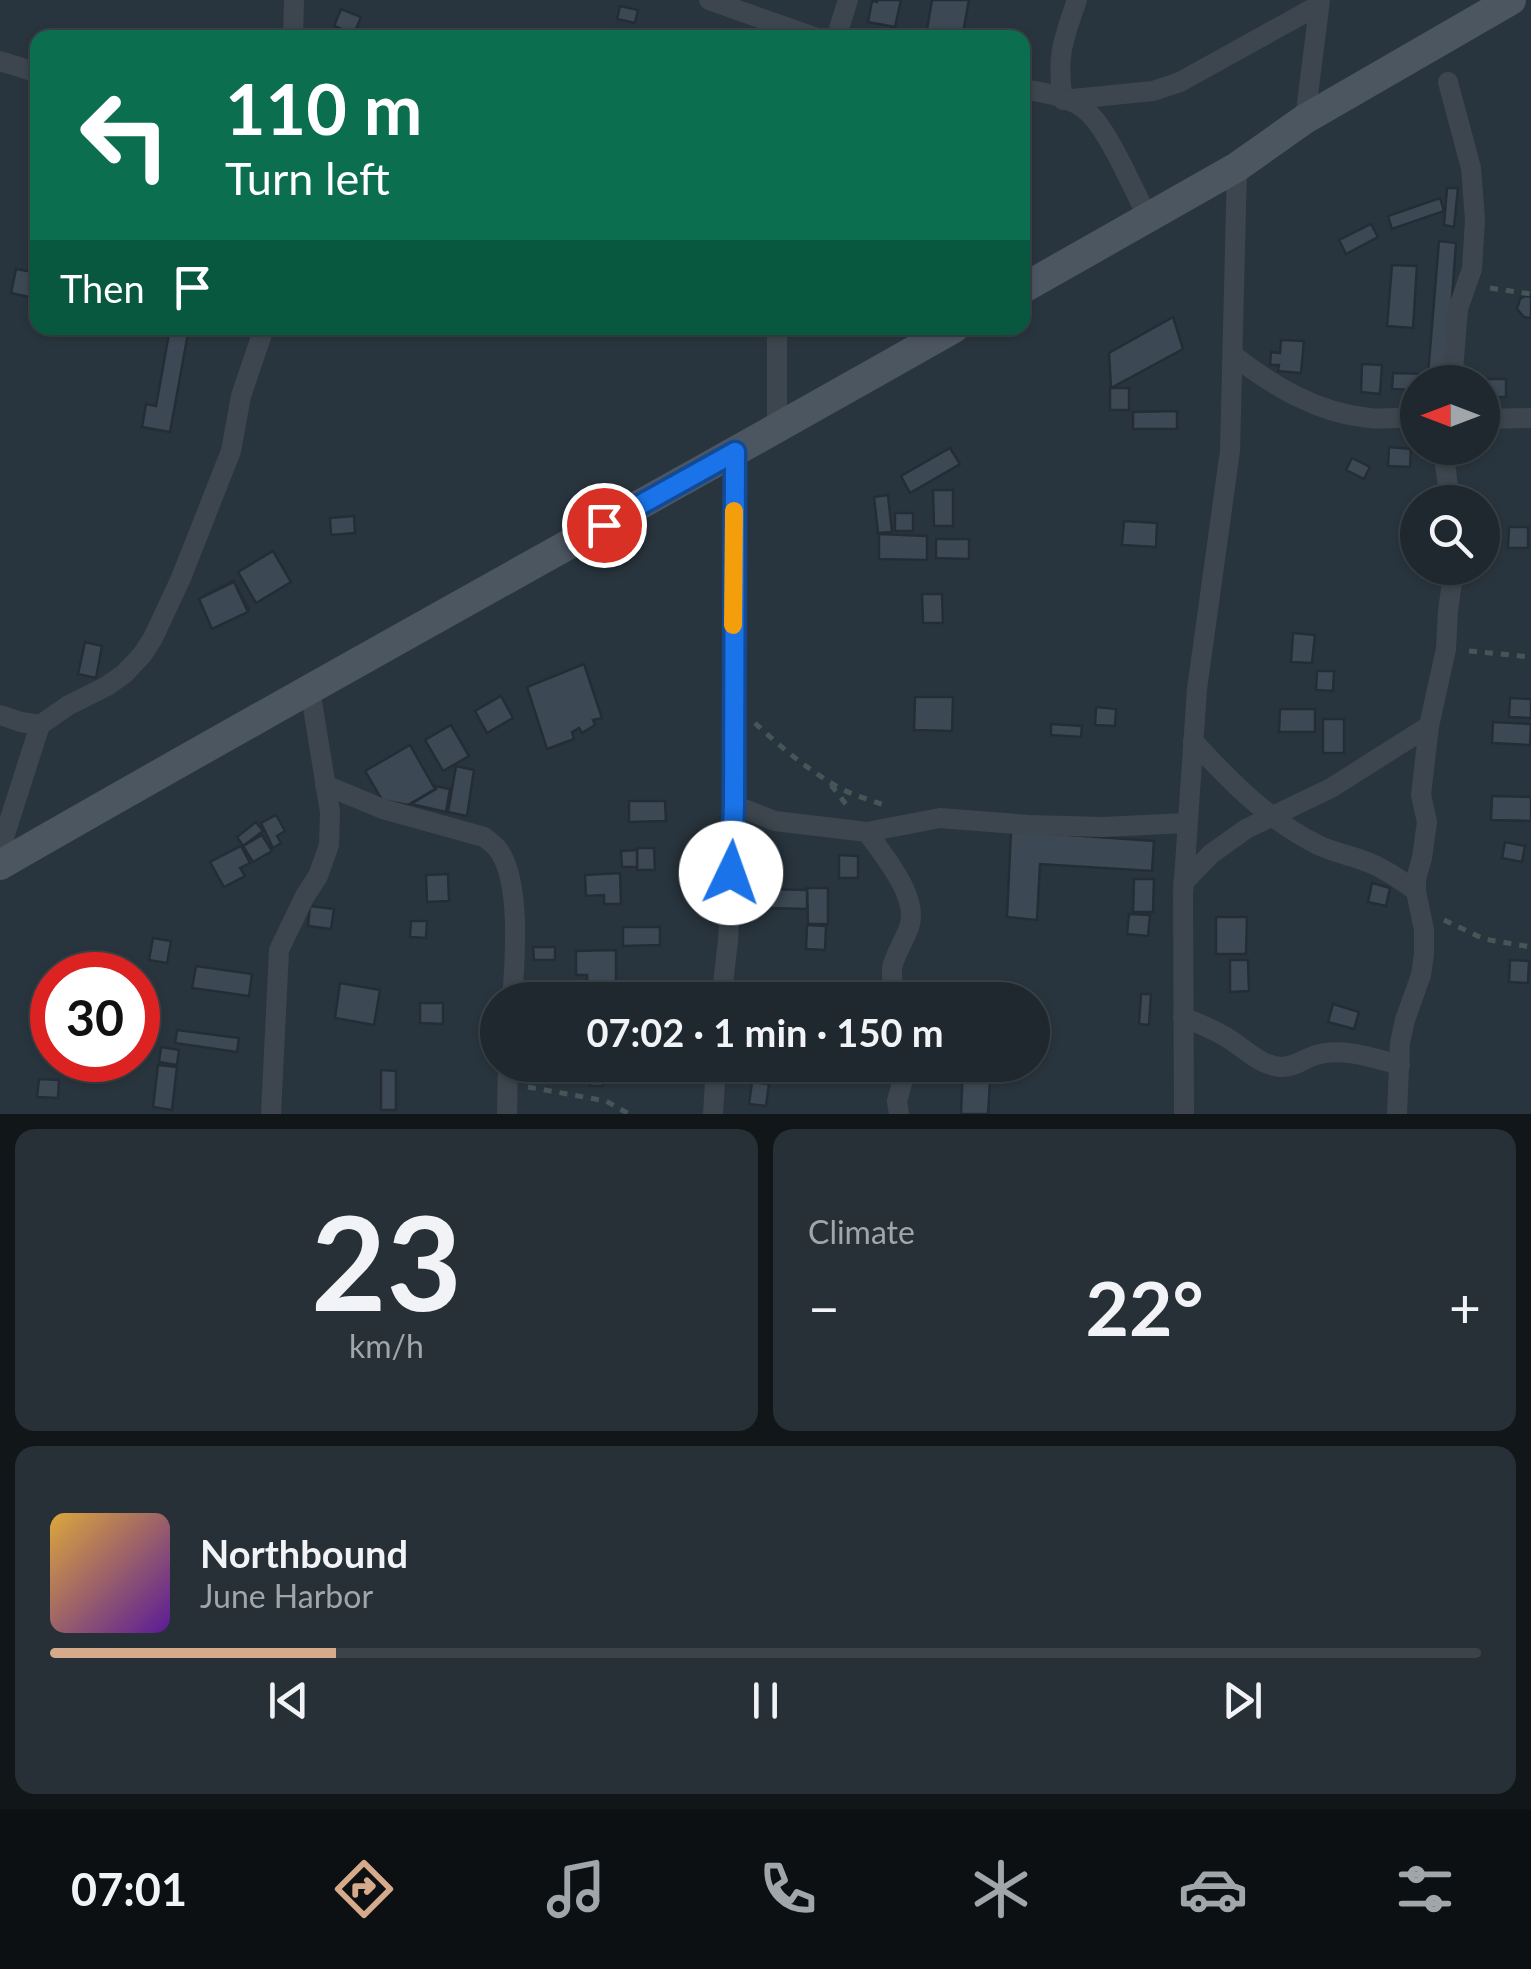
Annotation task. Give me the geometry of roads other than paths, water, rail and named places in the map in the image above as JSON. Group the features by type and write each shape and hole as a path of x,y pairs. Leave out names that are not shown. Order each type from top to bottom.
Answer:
{"main road":[{"path":"1030,284 1237,166 1305,119 1511,0"},
{"path":"0,865 942,335"}],"street":[{"path":"294,0 294,30"},
{"path":"709,0 794,30"},
{"path":"839,30 848,0"},
{"path":"1064,100 1059,56 1077,0"},
{"path":"1064,100 1153,91 1180,82 1319,3"},
{"path":"1305,119 1319,3"},
{"path":"0,61 30,70"},
{"path":"1448,82 1471,168 1475,220 1472,268 1458,309 1453,365"},
{"path":"1030,90 1082,107 1098,123 1148,218"},
{"path":"1184,1114 1187,823 1197,689 1230,451 1237,166"},
{"path":"0,850 40,725 124,674 153,638 181,578 230,451 241,396 262,335"},
{"path":"777,335 777,428"},
{"path":"1232,355 1298,398 1349,415 1400,417"},
{"path":"1500,419 1531,418"},
{"path":"723,982 734,805 735,452"},
{"path":"1398,1114 1402,1032 1424,954 1416,878 1427,822 1420,795 1429,726 1446,649 1452,585"},
{"path":"271,1114 279,950 318,876 329,845 330,812 310,689"},
{"path":"0,714 40,725"},
{"path":"1184,883 1211,854 1246,829 1331,788 1429,726"},
{"path":"1193,741 1226,777 1272,817 1321,846 1396,876 1417,899"},
{"path":"326,785 383,809 484,837 497,848 513,890 513,982"},
{"path":"734,805 775,821 867,832 924,819 955,818 1029,826 1187,823"},
{"path":"867,832 909,900 910,924 892,965 892,982"},
{"path":"1184,1017 1276,1067 1329,1052 1368,1056 1400,1066"},
{"path":"507,1114 508,1082"},
{"path":"713,1114 715,1082"},
{"path":"899,1114 897,1100 902,1082"}]}
